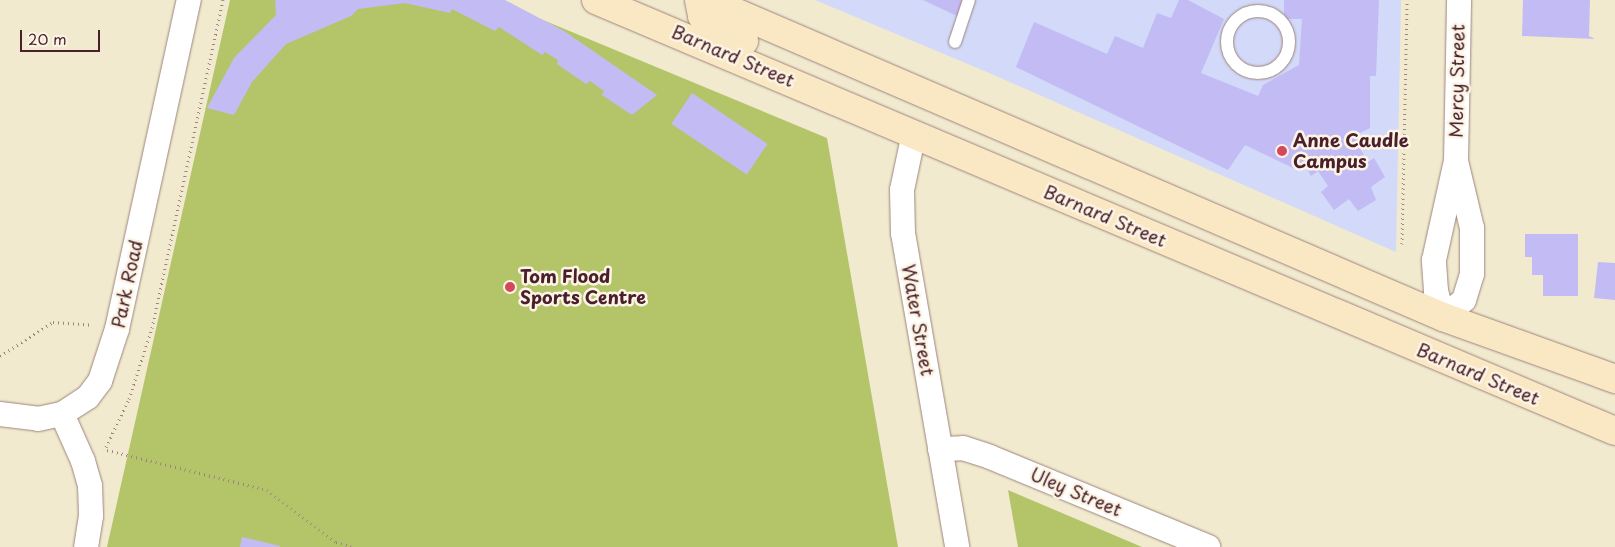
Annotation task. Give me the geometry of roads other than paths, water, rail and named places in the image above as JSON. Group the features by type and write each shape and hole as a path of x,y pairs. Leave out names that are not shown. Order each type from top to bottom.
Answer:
{"main road":[{"name":"Barnard Street","path":"596,0 773,72 914,134 1615,431"},
{"path":"699,0 702,16 711,27 746,42 773,72"},
{"path":"707,0 1443,317 1615,379"},
{"name":"Water Street","path":"914,134 925,94"},
{"name":"Mercy Street","path":"1429,353 1443,317"}],"street":[{"name":"Park Road","path":"62,414 88,397 100,382 117,329 189,0"},
{"name":"Mercy Street","path":"1456,162 1472,228 1472,274 1464,300 1443,317 1436,292 1434,260 1456,162 1459,0"},
{"name":"Water Street","path":"914,134 902,190 903,233 957,547"},
{"path":"0,414 38,419 62,414 83,461 90,486 91,516 86,547"},
{"name":"Uley Street","path":"940,449 963,448 990,457 1208,547"}],"lane":[{"path":"955,42 969,0"},
{"path":"1258,5 1277,16 1284,24 1290,43 1287,54 1278,66 1264,73 1254,73 1236,63 1230,55 1228,34 1238,17 1258,5"}],"place":[{"name":"Anne Caudle Campus","path":"1282,151"},
{"name":"Tom Flood Sports Centre","path":"510,287"}]}
